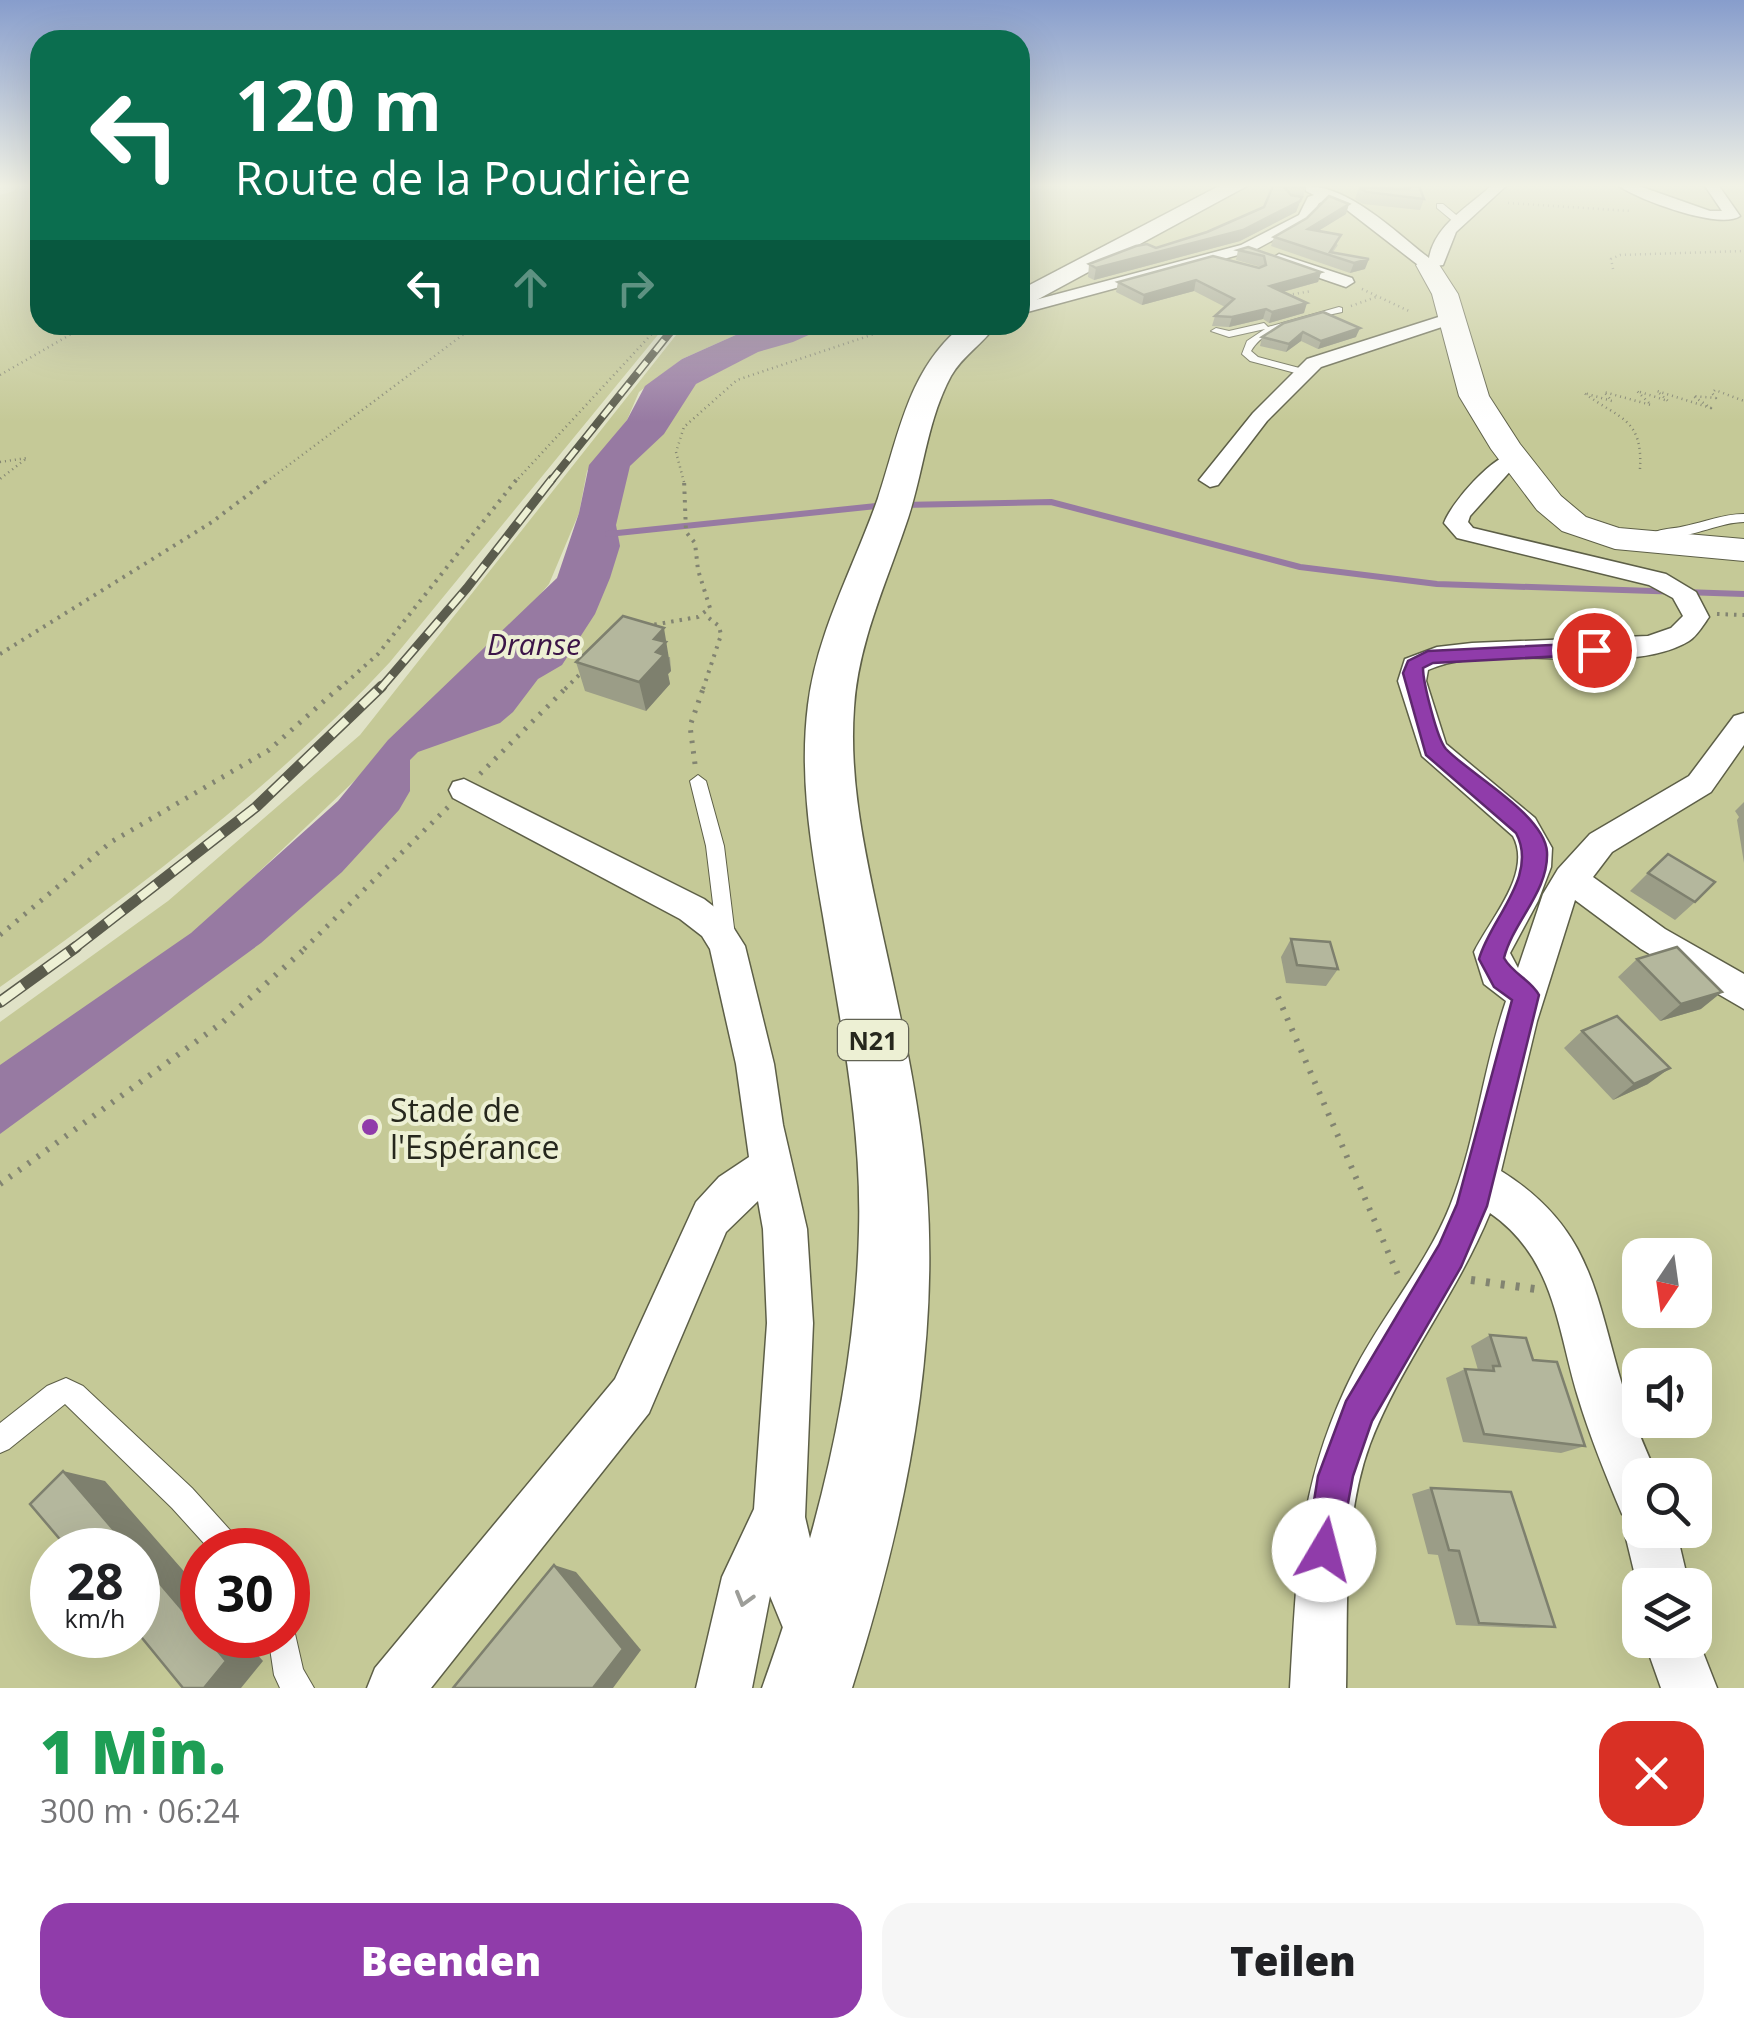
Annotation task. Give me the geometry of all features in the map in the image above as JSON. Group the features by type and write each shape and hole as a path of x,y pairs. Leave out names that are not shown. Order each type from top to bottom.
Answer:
{"main road":[{"path":"1031,295 1088,265"},
{"name":"N21","path":"815,1667 842,1590 870,1476 887,1383 894,1226 882,1096 838,850 829,754 835,672 889,517 930,381 950,350 969,335"}],"street":[{"path":"1030,306 1192,265"},
{"path":"1296,265 1346,282"},
{"path":"1428,265 1440,281 1470,386 1515,460 1549,503 1569,521 1606,535 1650,543 1744,550"},
{"path":"1210,480 1260,417 1303,372 1326,356 1452,318"},
{"path":"1515,460 1508,460 1458,514 1456,524 1460,530 1484,540 1647,576 1682,594 1696,612 1693,625 1663,639 1557,653 1447,654 1428,657 1415,665 1412,681 1433,750 1524,827 1536,848 1534,867 1520,902 1496,942 1491,959 1503,979 1526,995"},
{"path":"1318,1688 1324,1550 1336,1476 1358,1412 1462,1231 1551,916 1570,878 1593,850 1619,829 1700,784 1744,723"},
{"path":"464,790 692,909 714,926 727,946 755,1064 790,1268 779,1517 790,1538 796,1606 815,1667"},
{"path":"1570,878 1653,939 1744,993"},
{"path":"395,1688 632,1396 711,1216 734,1192 770,1166"},
{"path":"1479,1181 1503,1194 1545,1232 1564,1258 1623,1458"},
{"path":"724,1688 748,1582 767,1532 779,1517"},
{"path":"1678,1658 1689,1688"}],"lane":[{"path":"1227,265 1231,266"},
{"path":"1279,310 1301,321"},
{"path":"1216,331 1229,334 1281,326 1339,310"},
{"path":"1281,326 1254,337 1246,352 1254,359 1303,372"},
{"path":"1606,535 1614,530 1677,534 1725,518 1744,518"},
{"path":"698,781 715,846 727,946"},
{"path":"0,1440 56,1395 74,1395 210,1528"},
{"path":"286,1658 289,1676 299,1688"}],"path":[{"path":"1612,265 1614,270"},
{"path":"1346,282 1416,316 1422,326"},
{"path":"1339,310 1380,296"},
{"path":"0,376 69,335"},
{"path":"0,654 180,544 462,335"},
{"path":"0,935 112,842 270,750 378,654 506,491 651,335"},
{"path":"706,615 710,608 697,553 686,532 684,481 676,452 684,427 737,380 872,335"},
{"path":"1640,469 1641,437 1637,428 1584,394 1612,400 1604,392 1651,404 1637,391 1668,401 1658,391 1712,408 1693,395 1716,398 1712,390 1744,400"},
{"path":"0,462 27,458 0,479"},
{"path":"638,627 706,615 720,626 721,635 690,726 698,781"},
{"path":"0,1184 222,1022 426,832 594,659"},
{"path":"1278,997 1395,1270 1422,1304"},
{"path":"1464,1279 1576,1294"}],"green space":[{"path":"0,265 30,265 30,335 658,335 390,662 346,708 204,834 0,987"},
{"path":"1030,265 1744,265 1744,1688 0,1688 0,1099 555,622 660,397 774,335 1030,335"},
{"path":"676,335 736,335 682,359 639,392 627,420 587,471 579,513 549,584 499,643 181,946 0,1071 0,1022 168,901 360,735"}],"water":[{"name":"Dranse","path":"736,335 809,335 758,352 696,384 664,434 630,466 616,525 620,546 610,578 595,614 562,665 538,679 500,723 418,752 410,760 410,791 399,810 342,872 261,943 0,1134 0,1065 191,933 338,801 388,740 557,578 579,513 589,465 627,420 645,386 682,359"}],"building":[{"path":"1181,265 1259,268 1300,265 1321,272 1270,286 1307,303 1272,312 1266,309 1232,317 1215,316 1234,299 1196,280 1144,295 1118,282"},
{"path":"1323,312 1360,328 1321,341 1303,332 1289,344 1262,337 1284,323"},
{"path":"623,616 664,628 654,639 666,642 656,652 664,655 639,682 576,662"},
{"path":"1668,854 1715,882 1695,902 1648,873"},
{"path":"1291,939 1330,942 1338,969 1297,965"},
{"path":"1677,947 1722,992 1681,1004 1637,959"},
{"path":"1617,1016 1670,1068 1634,1084 1582,1031"},
{"path":"1490,1335 1526,1338 1533,1360 1557,1362 1585,1446 1484,1434 1465,1369 1494,1371 1493,1366 1500,1366"},
{"path":"63,1471 112,1528 50,1528 30,1504"},
{"path":"1431,1488 1511,1492 1555,1627 1479,1623 1459,1551 1449,1550"},
{"path":"554,1565 623,1649 593,1688 453,1688"},
{"path":"160,1584 180,1607 180,1658 226,1661 204,1688 183,1688 158,1658"}],"waterway":[{"path":"901,505 1051,502 1300,567 1437,584 1744,594"},
{"path":"608,534 886,505"}],"railway":[{"path":"550,482 668,335"},
{"path":"380,689 467,588 552,479"},
{"path":"73,949 256,807 382,686"},
{"path":"0,1002 76,947"}],"place":[{"name":"Stade de l'Espérance","path":"370,1127"}],"route":[{"path":"1324,1550 1336,1476 1358,1412 1450,1256 1472,1206 1526,995 1497,973 1491,959 1496,942 1520,902 1534,867 1536,848 1524,827 1433,750 1424,729 1412,673 1420,660 1447,654 1594,650"}]}
